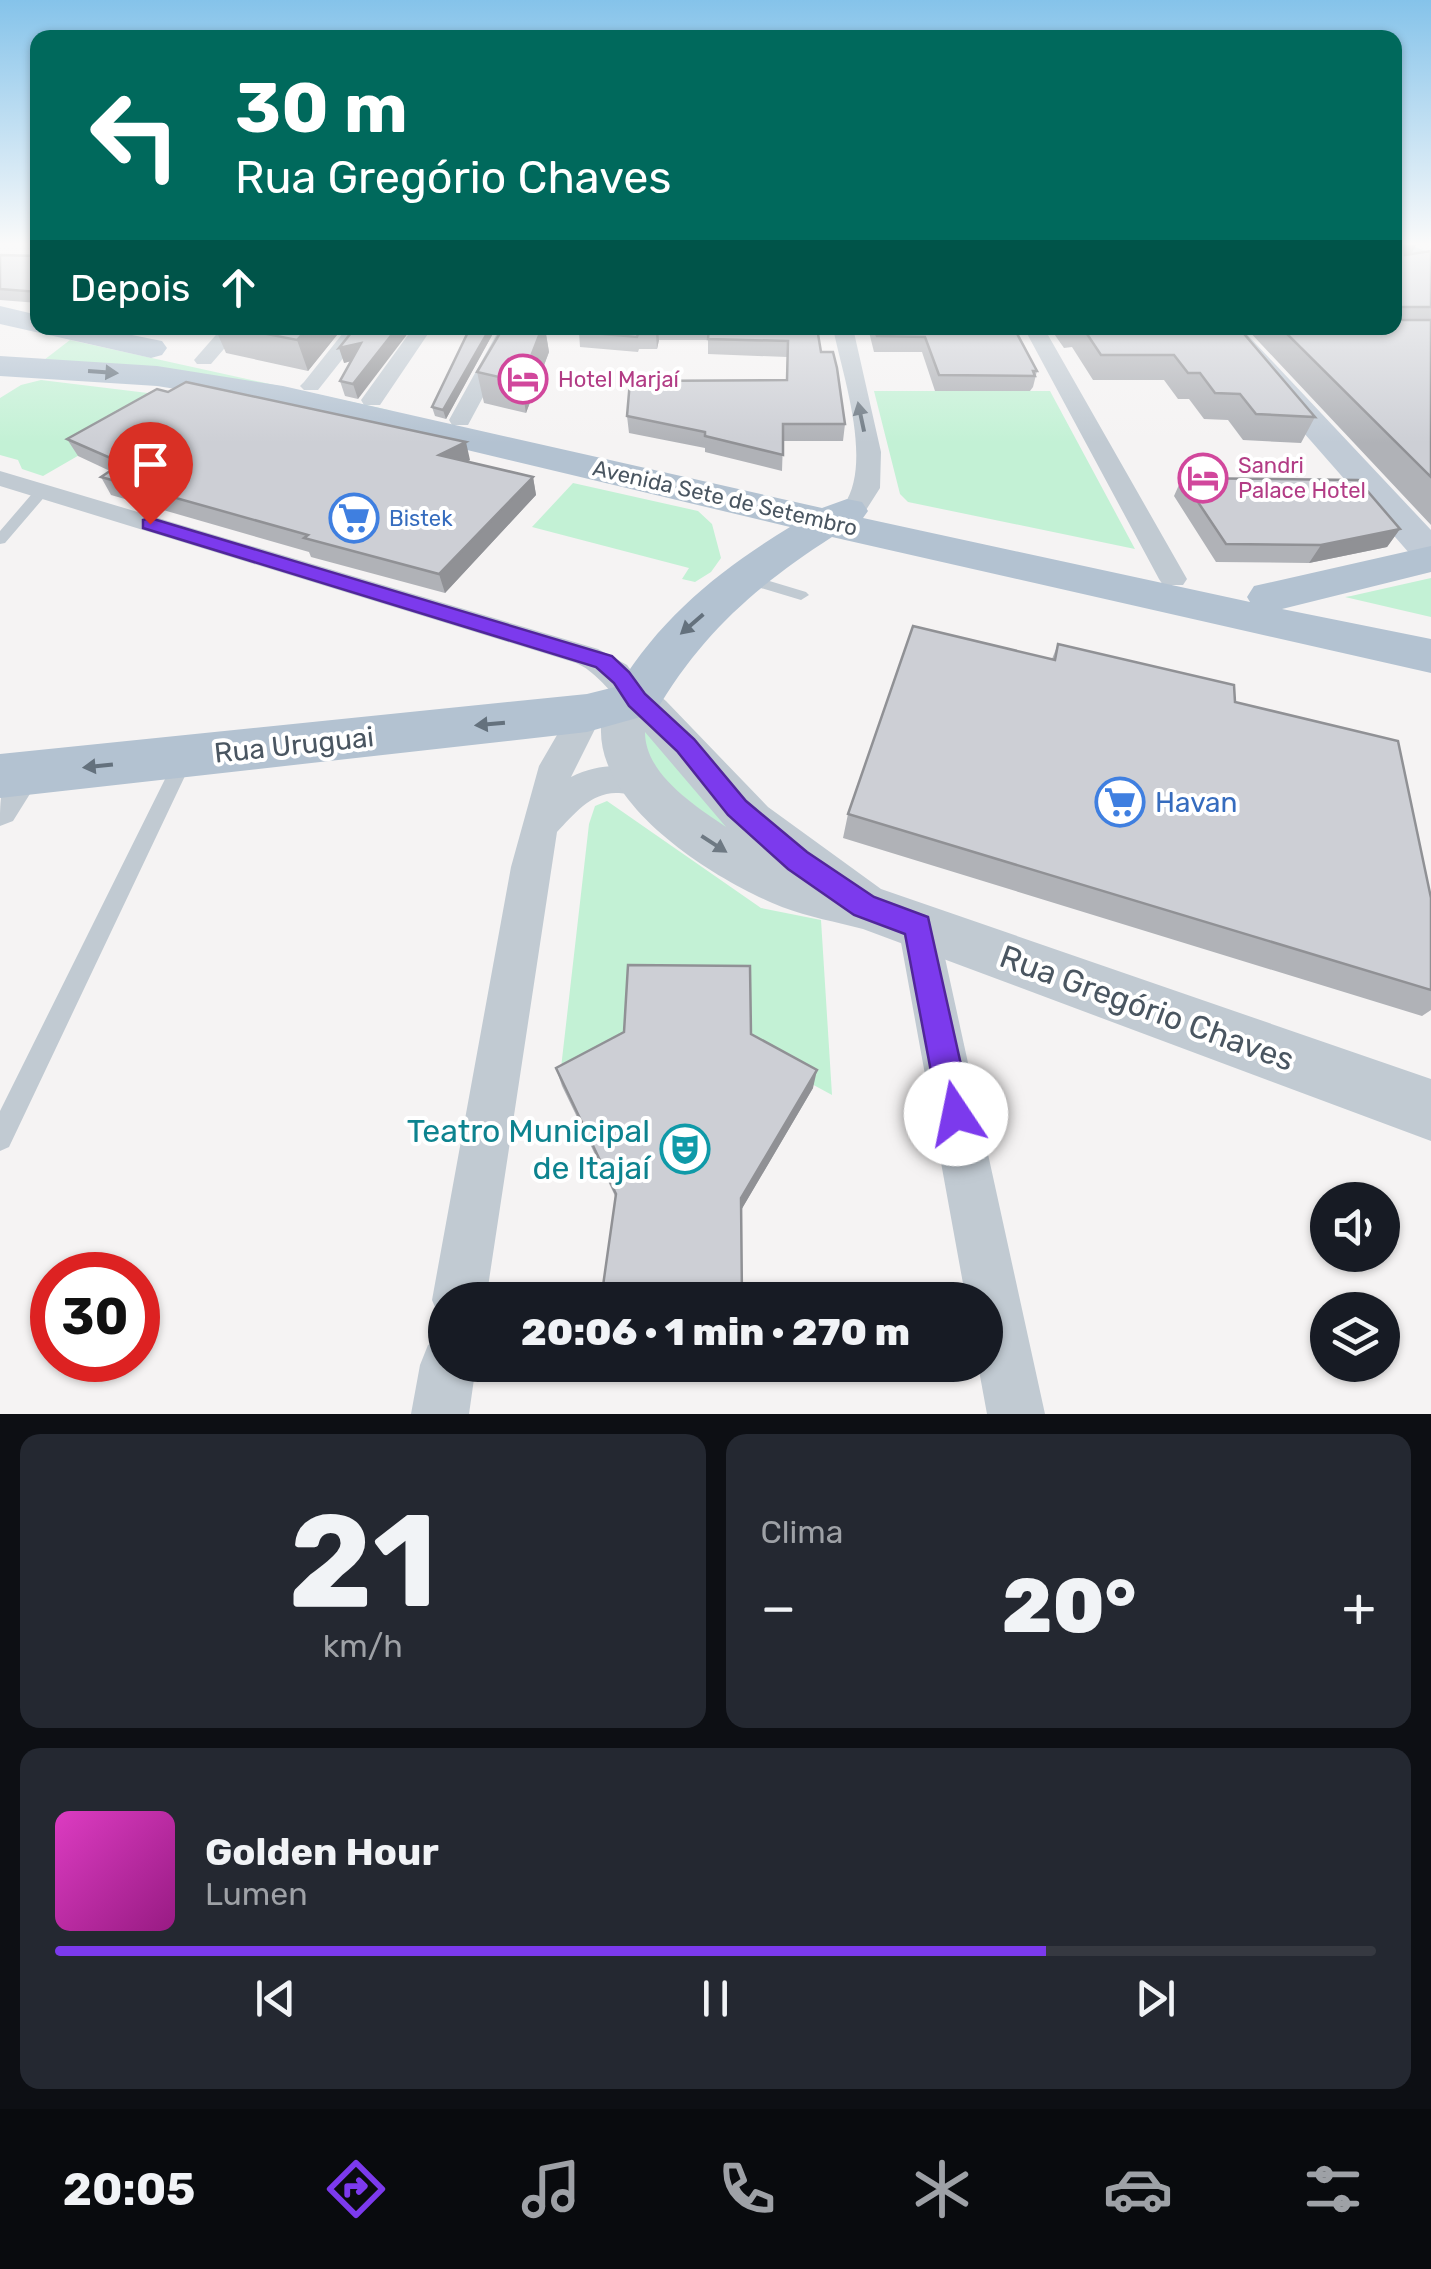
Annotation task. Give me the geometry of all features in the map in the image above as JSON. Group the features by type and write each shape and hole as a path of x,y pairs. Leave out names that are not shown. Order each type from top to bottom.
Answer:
{"main road":[{"name":"Avenida Sete de Setembro","path":"0,315 30,322"},
{"path":"5,370 50,344 52,335"},
{"name":"Avenida Sete de Setembro","path":"90,335 843,513 1121,591 1431,656"},
{"path":"1232,335 1431,556 1270,597"},
{"name":"Avenida Sete de Setembro","path":"5,370 227,385 717,496 843,513 1431,631"},
{"path":"717,496 741,524 756,572"},
{"path":"612,707 653,668 675,638 756,572 843,513"},
{"name":"Rua Uruguai","path":"9,786 185,757 612,707"}],"street":[{"path":"204,360 226,335"},
{"path":"311,386 351,335"},
{"path":"372,400 417,335"},
{"path":"460,420 506,335"},
{"path":"843,513 868,488 869,452 844,335"},
{"path":"1038,335 1174,579"},
{"path":"0,478 588,656 604,662 622,677 612,707 556,766 540,826 462,1282"},
{"name":"Rua Gregório Chaves","path":"612,707 623,718 626,755 639,782 678,818 754,870 802,892 864,906 1431,1110"},
{"name":"Rua Gregório Chaves","path":"612,707 686,745 737,808 797,860 864,906"},
{"path":"540,826 574,791 604,778 639,782"},
{"path":"918,926 1016,1414"},
{"path":"440,1414 445,1382"}],"lane":[{"path":"0,540 42,490"},
{"path":"756,572 801,595"},
{"path":"0,1138 185,757"}],"green space":[{"path":"70,340 393,411 44,360"},
{"path":"41,380 185,394 43,476 22,469 18,460 0,455 0,398 21,385"},
{"path":"874,391 1050,391 1135,549 908,502 900,494"},
{"path":"573,483 698,511 712,524 721,558 711,572 695,582 682,579 689,568 532,527"},
{"path":"1431,578 1431,617 1345,597 1351,596"},
{"path":"645,724 761,859 639,761"},
{"path":"607,801 761,908 821,920 832,1095 753,1052 750,985 625,1049 561,1068 589,824 595,806"}],"building":[{"path":"1402,320 1431,320 1431,477 1288,335 1402,335"},
{"path":"272,335 302,335 297,340"},
{"path":"349,335 392,335 353,384 340,381 361,343 339,348"},
{"path":"467,335 486,335 443,410 432,407"},
{"path":"499,335 539,335 521,382 477,372"},
{"path":"708,335 818,335 821,352 833,352 845,424 783,424 783,455 705,436 705,432 627,416 630,381 787,380 788,341 708,339"},
{"path":"1018,335 1037,371 1033,371 1035,376 939,375 925,337 877,336"},
{"path":"1088,335 1245,335 1315,417 1256,414 1240,394 1215,393 1200,373 1188,373 1174,355 1101,355"},
{"name":"Bistek","path":"186,382 466,442 439,455 533,477 439,574 101,477 122,463 67,439 157,389 168,392"},
{"path":"1182,478 1358,480 1400,529 1321,545 1226,544"},
{"name":"Havan","path":"913,626 1055,660 1058,644 1234,685 1235,702 1398,741 1431,898 1431,990 848,814"},
{"name":"Teatro Municipal de Itajaí","path":"628,965 750,966 751,1034 817,1070 741,1198 742,1282 604,1282 616,1194 556,1068 624,1032"}],"place":[{"name":"Hotel Marjaí","path":"523,379"},
{"name":"Sandri Palace Hotel","path":"1203,478"},
{"name":"Bistek","path":"354,518"},
{"name":"Havan","path":"1120,802"},
{"name":"Teatro Municipal de Itajaí","path":"685,1149"}],"route":[{"path":"150,524 604,662 622,677 637,700 686,745 737,808 797,860 864,906 918,926 956,1114"}]}
